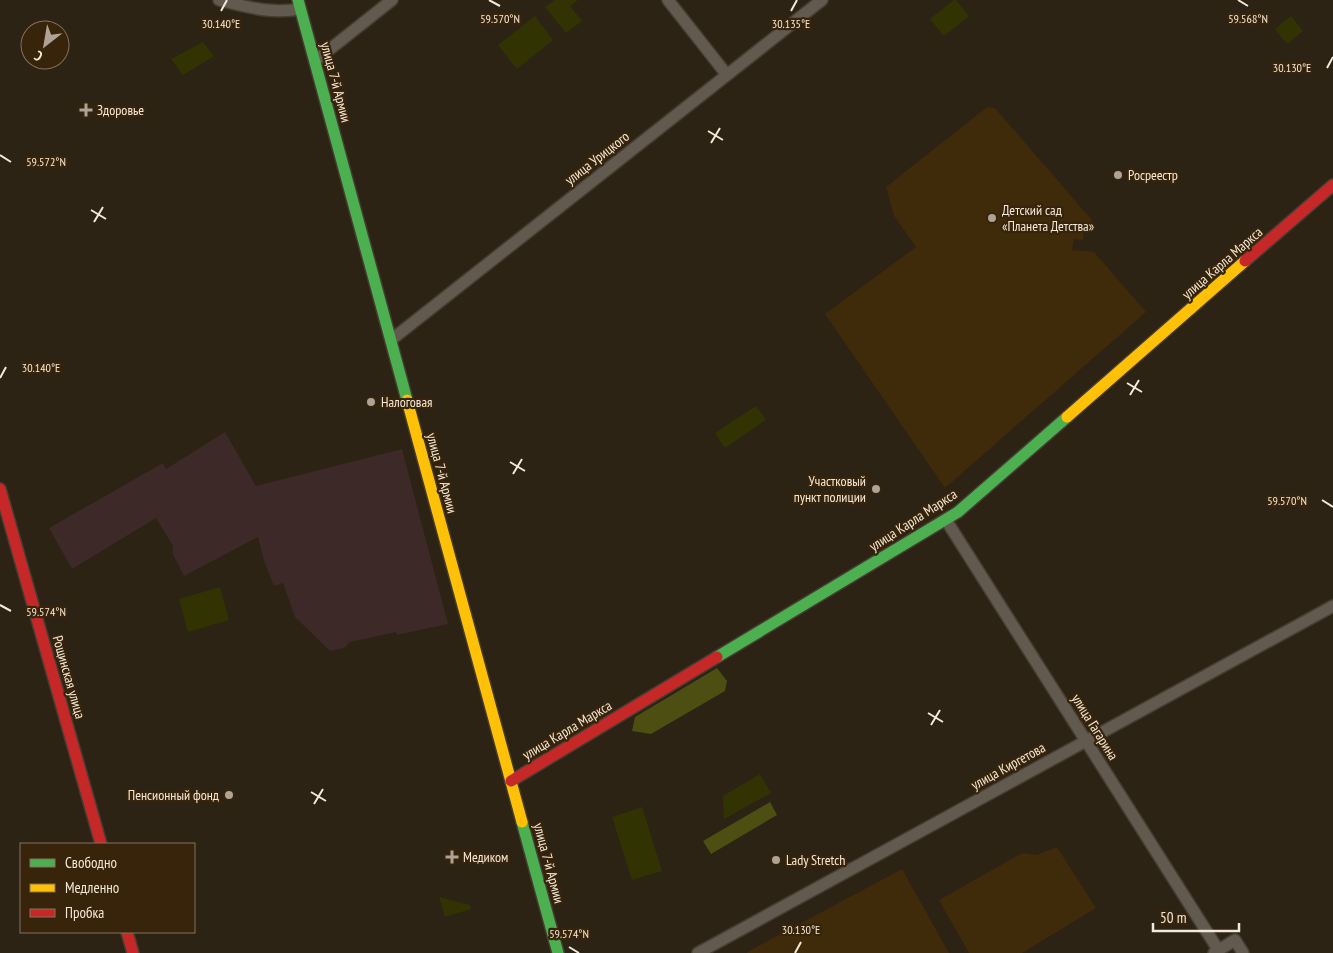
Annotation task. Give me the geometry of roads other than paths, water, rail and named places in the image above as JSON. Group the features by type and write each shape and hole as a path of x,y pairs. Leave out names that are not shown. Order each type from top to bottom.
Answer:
{"street":[{"path":"218,0 265,11 284,12 299,5"},
{"path":"315,61 392,0"},
{"path":"668,0 727,75"},
{"name":"улица Урицкого","path":"391,340 822,0"},
{"name":"улица 7-й Армии","path":"299,5 558,953"},
{"name":"улица Карла Маркса","path":"511,781 958,512 1333,185"},
{"name":"Рощинская улица","path":"0,489 101,843"},
{"name":"улица Гагарина","path":"946,520 1086,740 1216,952 1235,940 1243,953"},
{"name":"улица Киргетова","path":"698,953 1333,606"},
{"path":"127,933 133,953"}],"place":[{"name":"Здоровье","path":"86,110"},
{"name":"Росреестр","path":"1118,175"},
{"name":"Детский сад «Планета Детства»","path":"992,218"},
{"name":"Налоговая","path":"371,402"},
{"name":"Участковый пункт полиции","path":"876,489"},
{"name":"Пенсионный фонд","path":"229,795"},
{"name":"Медиком","path":"452,857"},
{"name":"Lady Stretch","path":"776,860"}]}
